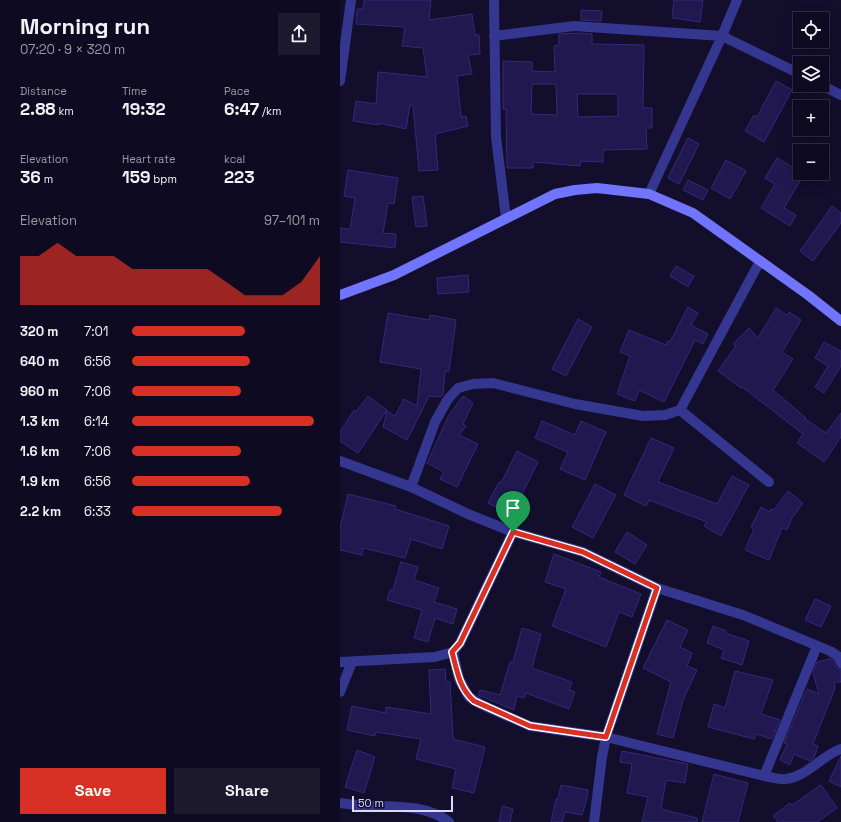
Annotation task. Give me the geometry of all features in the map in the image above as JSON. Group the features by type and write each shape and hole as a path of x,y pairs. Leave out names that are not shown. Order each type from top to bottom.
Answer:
{"street":[{"path":"340,81 351,0"},
{"path":"494,0 496,137 506,218"},
{"path":"649,194 722,36 737,0"},
{"path":"494,36 574,26 722,36 793,71"},
{"path":"829,89 841,95"},
{"path":"340,295 394,275 555,194 597,188 649,194 693,213 808,295 841,321"},
{"path":"411,487 435,422 448,399 458,388 473,384 493,383 575,404 643,416 665,415 680,410 760,261"},
{"path":"680,410 769,482"},
{"path":"340,461 411,487 468,514 513,532 583,552 657,588 743,615 830,651 839,657 841,663"},
{"path":"340,662 435,657 452,652 460,643 513,532"},
{"path":"594,822 606,737 657,588"},
{"path":"764,776 817,646"},
{"path":"452,652 459,680 474,701 530,726 606,737 764,776 785,779 796,777 830,753 841,749"},
{"path":"340,692 352,662"},
{"path":"340,803 411,808 430,813 449,822"}],"building":[{"path":"364,0 431,0 429,20 472,14 475,35 479,35 480,54 468,55 472,74 457,76 461,117 466,116 468,126 435,134 438,170 419,171 413,105 410,105 406,129 379,123 379,125 353,121 356,101 376,104 378,72 427,77 423,48 402,46 405,27 356,24 357,9 363,9"},
{"path":"674,0 703,0 700,22 672,18"},
{"path":"581,10 602,11 601,21 581,20"},
{"path":"559,34 592,34 592,44 644,45 643,108 652,108 652,128 646,128 647,149 603,150 603,162 581,161 580,166 533,162 533,168 507,168 506,109 503,109 503,61 532,62 532,71 555,72 554,46 559,45","holes":["532,84 556,84 557,115 531,114","577,94 618,94 618,116 578,117"]},
{"path":"776,81 792,90 764,142 745,131 754,115 757,117"},
{"path":"688,138 699,144 679,184 668,178"},
{"path":"777,158 793,167 793,180 800,180 784,208 796,215 790,226 761,208 775,184 765,178"},
{"path":"726,160 746,171 730,199 711,188"},
{"path":"348,170 398,178 394,204 388,203 383,233 396,234 395,248 340,242 340,228 350,229 355,198 344,196"},
{"path":"688,180 708,190 703,200 683,190"},
{"path":"423,196 427,226 416,227 412,197"},
{"path":"832,206 841,213 841,223 813,261 800,251"},
{"path":"676,266 694,276 688,287 670,276"},
{"path":"468,275 469,292 438,294 437,278"},
{"path":"688,307 698,313 691,325 708,334 703,344 695,340 664,402 639,390 635,401 617,394 630,356 620,352 629,330 666,345 668,341 670,342"},
{"path":"776,308 787,315 789,312 801,320 782,352 793,359 773,390 806,418 805,419 826,433 841,413 841,437 824,462 797,443 803,434 742,387 741,388 718,371 736,346 733,344 749,328 758,338"},
{"path":"388,313 429,320 430,315 456,320 449,371 445,371 443,395 441,397 429,396 407,440 383,427 387,411 395,416 404,399 417,406 421,369 380,362"},
{"path":"578,319 592,327 566,376 552,369"},
{"path":"824,342 841,351 841,366 824,393 815,387 828,366 815,358"},
{"path":"368,396 387,410 358,453 340,441 340,432 354,410 356,412"},
{"path":"463,396 473,403 463,424 466,426 459,435 478,444 457,487 440,479 444,472 427,463 449,415"},
{"path":"542,421 575,435 581,421 606,432 585,480 560,469 568,452 535,438"},
{"path":"651,438 674,448 658,482 717,504 732,476 749,485 721,536 704,526 707,522 649,500 646,506 624,495"},
{"path":"517,451 538,462 519,500 505,494 497,508 488,503 499,482 501,483"},
{"path":"595,484 616,495 593,538 572,527"},
{"path":"788,491 803,503 792,518 787,530 782,528 769,560 745,550 754,529 751,527 761,507 770,512 771,509 774,510"},
{"path":"348,494 396,506 395,509 449,526 442,549 411,539 405,558 363,548 362,555 340,550 340,528"},
{"path":"627,532 647,545 635,564 615,552"},
{"path":"554,554 601,572 599,577 641,594 632,617 619,612 606,647 552,626 566,589 545,582"},
{"path":"401,562 418,567 414,580 439,588 434,602 457,609 453,624 435,618 428,642 414,638 422,610 387,600 390,590 393,590"},
{"path":"815,599 831,606 821,627 805,620"},
{"path":"667,620 688,630 680,647 692,653 687,666 697,670 683,700 673,738 657,734 671,682 643,668"},
{"path":"713,626 726,631 725,633 749,641 742,665 721,658 724,650 707,643"},
{"path":"522,628 541,634 532,668 572,682 569,690 575,692 569,709 526,693 524,698 517,696 514,710 478,695 480,690 500,695 510,662 513,662"},
{"path":"830,659 834,661 836,668 841,669 841,682 834,682 835,688 813,744 818,746 814,758 810,761 794,754 790,765 780,760 787,744 784,743 807,689 819,694 813,673 817,662"},
{"path":"445,669 446,682 450,682 453,739 485,747 474,793 452,788 456,769 416,759 421,739 376,732 375,736 347,730 352,706 386,713 386,707 431,714 429,670"},
{"path":"735,671 773,680 761,714 780,720 772,739 756,734 754,739 708,727 714,704 725,708"},
{"path":"357,750 375,757 364,793 345,787"},
{"path":"622,751 688,764 685,783 666,780 661,809 697,818 697,822 642,822 648,797 627,793 632,764 620,762"},
{"path":"841,756 841,787 829,781"},
{"path":"714,774 748,783 738,822 702,822"},
{"path":"561,785 588,790 586,802 582,815 565,812 562,822 551,822 556,799 558,799"},
{"path":"821,785 837,808 817,822 778,822 773,816 790,803 792,805"},
{"path":"502,806 513,809 510,822 499,822"}],"route":[{"path":"513,532 583,552 657,588 606,737 530,726 482,706 474,701 459,680 452,652 460,643 513,532"}]}
